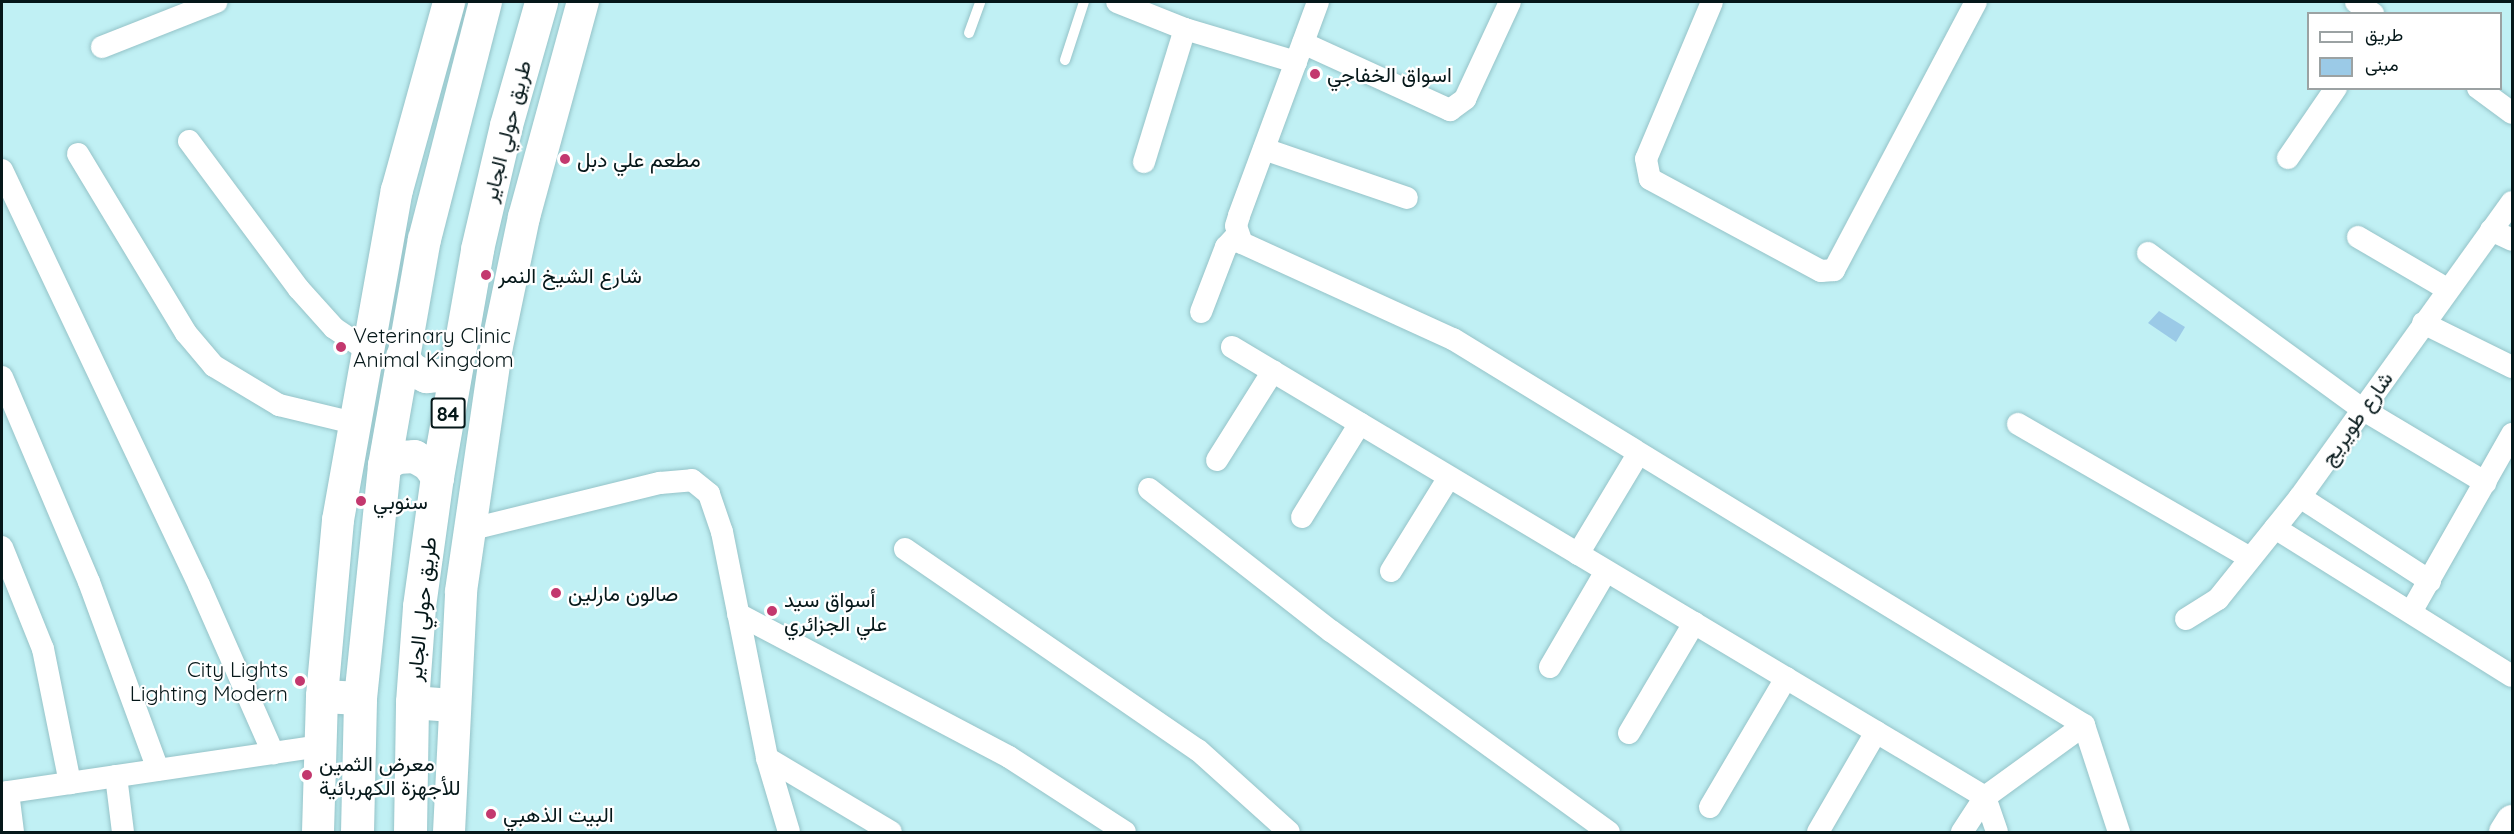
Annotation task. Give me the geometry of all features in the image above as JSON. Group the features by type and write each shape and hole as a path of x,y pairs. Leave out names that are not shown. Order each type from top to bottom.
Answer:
{"main road":[{"path":"318,832 322,696 338,520 397,190 449,2"},
{"path":"357,832 360,698 367,598 384,465 424,239 485,2"},
{"name":"طريق حولي الجاير","path":"410,832 412,702 419,606 437,477 456,367 503,136 541,2"},
{"path":"449,832 452,705 468,530 496,351 524,217 583,2"},
{"path":"402,356 411,369 426,376 442,375 456,367"},
{"path":"384,465 398,457 414,456 428,464 437,477"},
{"path":"322,696 360,698"},
{"path":"412,702 452,705"},
{"path":"2505,832 2512,820"}],"street":[{"path":"102,47 216,2"},
{"path":"1117,2 1185,29 1299,52 1450,110 1465,99 1510,2"},
{"path":"1201,312 1226,247 1237,235 1239,216 1318,2"},
{"path":"1712,2 1646,159 1650,179 1821,271 1834,270 1976,2"},
{"path":"2356,2 2370,12"},
{"path":"1144,162 1185,29"},
{"path":"2288,158 2335,90"},
{"path":"2481,90 2512,113"},
{"path":"189,141 299,289 334,328 367,350"},
{"path":"1264,149 1407,198"},
{"path":"78,154 186,333 214,366 279,405 354,423"},
{"path":"2,170 200,585 273,753"},
{"name":"شارع طويريج","path":"2186,619 2218,599 2300,497 2447,289 2512,202"},
{"path":"2491,230 2512,240"},
{"path":"1237,235 1251,249 1453,339 2084,725 2119,832"},
{"path":"2358,237 2447,289"},
{"path":"2148,254 2362,409 2486,483"},
{"path":"2423,323 2512,367"},
{"path":"1232,347 1985,797 1997,832"},
{"path":"1217,460 1273,371"},
{"path":"2,377 88,582 158,770"},
{"path":"1302,517 1360,423"},
{"path":"2018,424 2250,558"},
{"path":"2411,612 2512,434"},
{"path":"1578,554 1638,454"},
{"path":"1391,571 1449,477"},
{"path":"468,530 660,483 692,480 709,494 722,532 767,758 789,832"},
{"path":"1149,489 1331,631 1610,832"},
{"path":"2300,497 2430,581"},
{"path":"2275,528 2512,676"},
{"path":"2,547 44,649 70,783"},
{"path":"905,549 1198,750 1289,832"},
{"path":"1550,667 1606,571"},
{"path":"738,614 1009,757 1125,832"},
{"path":"1629,733 1694,623"},
{"path":"1710,807 1786,678"},
{"path":"1962,832 1985,797 2084,725"},
{"path":"1818,832 1876,732"},
{"path":"13,832 5,793 320,746"},
{"path":"767,758 891,832"},
{"path":"116,776 123,832"}],"lane":[{"path":"969,33 980,2"},
{"path":"1065,60 1084,2"}],"building":[{"path":"2159,311 2185,327 2176,342 2148,323"}],"place":[{"name":"اسواق الخفاجي","path":"1315,74"},
{"name":"مطعم علي دبل","path":"565,159"},
{"name":"شارع الشيخ النمر","path":"486,275"},
{"name":"Veterinary Clinic Animal Kingdom","path":"341,347"},
{"name":"سنوبي","path":"361,501"},
{"name":"صالون مارلين","path":"556,593"},
{"name":"أسواق سيد علي الجزائري","path":"772,611"},
{"name":"City Lights Lighting Modern","path":"300,681"},
{"name":"معرض الثمين للأجهزة الكهربائية","path":"307,775"},
{"name":"البيت الذهبي","path":"491,814"}]}
